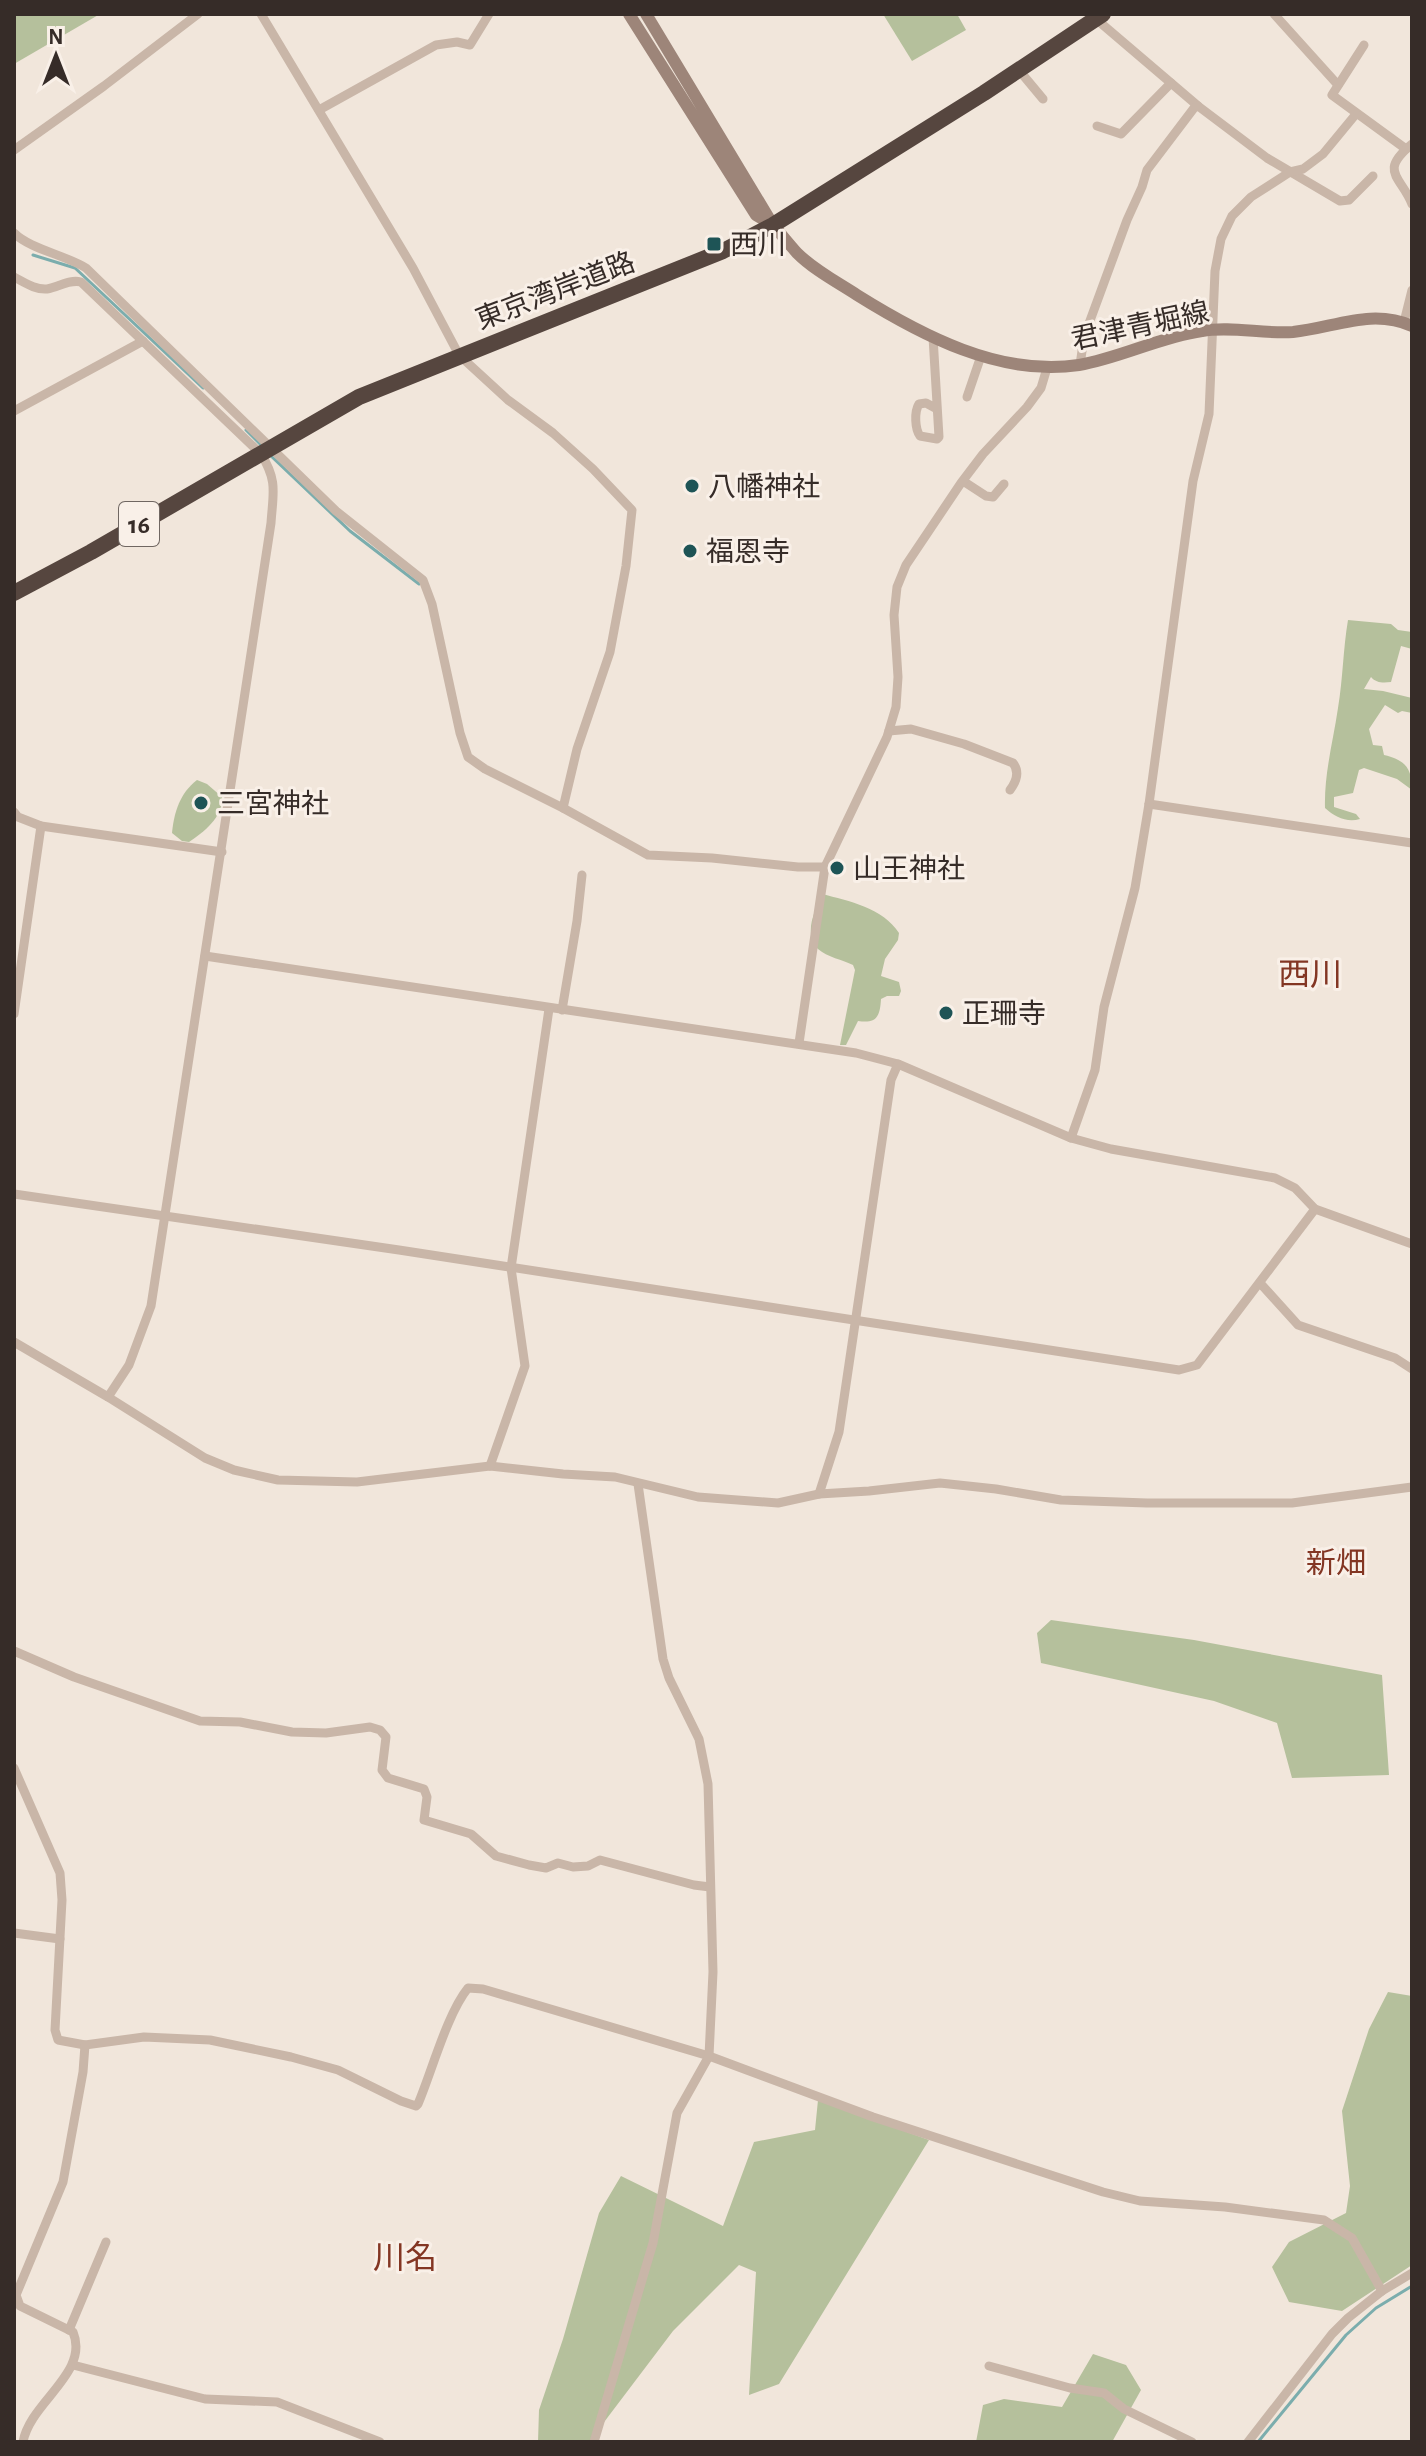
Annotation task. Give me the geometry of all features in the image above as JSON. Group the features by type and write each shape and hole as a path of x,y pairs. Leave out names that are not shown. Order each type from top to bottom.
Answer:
{"highway":[{"name":"東京湾岸道路","path":"14,593 359,397 709,257 773,225 1100,17"}],"main road":[{"path":"629,14 756,215 773,225"},
{"path":"646,14 773,225"},
{"name":"君津青堀線","path":"773,225 799,255 830,279 893,318 981,356 1047,368 1080,365 1201,331 1293,332 1371,317 1408,324"}],"street":[{"path":"14,150 198,14"},
{"path":"261,14 413,268 459,355 508,400 553,433 632,510 626,566 610,652 577,749 563,808"},
{"path":"319,110 436,45 457,42 470,45 489,14"},
{"path":"1274,14 1338,85"},
{"path":"1100,17 1198,106 1290,172 1345,201 1373,176"},
{"path":"1364,45 1332,95 1356,114 1409,146 1396,164 1394,176 1412,204"},
{"path":"1018,69 1043,99"},
{"path":"1097,126 1121,134 1171,83"},
{"path":"1080,365 1084,337 1147,170 1198,106"},
{"path":"1071,1138 1095,1070 1104,1007 1135,888 1193,481 1209,414 1215,271 1221,239 1232,216 1251,197 1290,172 1303,169 1323,154 1356,114"},
{"path":"14,233 21,240 70,258 86,268 266,451 274,486 222,852 151,1306 129,1365 108,1397"},
{"path":"14,277 47,289 75,280 81,282 266,451 423,580 432,604 468,757 485,769 648,855 825,867"},
{"path":"1408,324 1412,290"},
{"path":"933,337 937,409"},
{"path":"14,411 143,341"},
{"path":"958,386 968,393 981,356"},
{"path":"799,1043 825,867 889,731 896,707 898,677 894,615 897,587 906,565 963,481 1041,388 1047,368"},
{"path":"963,481 986,496 993,497 1004,484"},
{"path":"889,731 911,729 964,744 1013,763 1017,773 1010,790"},
{"path":"1149,804 1412,843"},
{"path":"14,812 18,817 41,826 222,852"},
{"path":"14,1014 41,826"},
{"path":"562,1010 582,875"},
{"path":"205,956 856,1053 898,1064 1071,1138 1111,1149 1275,1178 1295,1188 1315,1209 1412,1244"},
{"path":"490,1466 525,1366 511,1268 549,1009"},
{"path":"819,1494 839,1432 891,1080 898,1064"},
{"path":"14,1194 1179,1370 1197,1365 1315,1209"},
{"path":"1260,1283 1298,1325 1395,1358 1412,1369"},
{"path":"14,1342 205,1458 234,1470 278,1480 357,1482 490,1466 615,1477 698,1497 778,1503 819,1494 940,1483 1061,1500 1147,1503 1292,1503 1412,1487"},
{"path":"594,2442 653,2243 677,2113 709,2056 713,1972 708,1784 699,1739 663,1659 638,1484"},
{"path":"14,1651 74,1677 200,1721 240,1722 292,1732 326,1733 370,1727 380,1730 386,1737 382,1770 388,1778 424,1789 427,1797 424,1820 471,1834 496,1856 546,1868 558,1863 573,1867 588,1866 600,1860 710,1887"},
{"path":"14,1768 60,1873 55,2030 58,2040 85,2045 144,2037 210,2040 338,2070 416,2106 459,1999 468,1988 483,1989 709,2056 873,2117 1103,2192 1140,2201 1225,2207 1324,2220 1352,2238 1382,2291"},
{"path":"14,1933 60,1939"},
{"path":"23,2442 36,2412 73,2365 77,2343 73,2332 20,2306 15,2295 63,2182 85,2045"},
{"path":"69,2330 106,2242"},
{"path":"1248,2442 1332,2334 1363,2305 1412,2273"},
{"path":"73,2365 205,2399 277,2402 380,2442"},
{"path":"989,2366 1070,2388 1104,2393 1124,2409 1192,2442"}],"green space":[{"path":"14,14 100,14 14,64"},
{"path":"883,14 957,14 966,30 912,61"},
{"path":"1348,620 1391,624 1398,630 1412,632 1412,649 1401,646 1391,682 1380,682 1371,677 1364,689 1412,698 1412,713 1398,713 1385,705 1369,729 1373,745 1382,746 1384,755 1406,766 1411,776 1412,790 1397,779 1364,768 1359,770 1353,793 1334,797 1334,807 1356,814 1360,819 1346,820 1325,808 1325,795"},
{"path":"197,780 222,797 221,804 216,817 206,829 189,842 182,841 172,833 174,818 182,797"},
{"path":"822,894 875,912 899,933 898,940 885,959 881,976 899,982 899,996 881,999 876,1018 858,1021 846,1045 840,1045 855,970 853,965 822,952 814,943 812,922"},
{"path":"1051,1620 1194,1640 1382,1675 1389,1775 1292,1778 1277,1723 1214,1701 1041,1663 1037,1633"},
{"path":"1388,1992 1412,1996 1412,2265 1342,2311 1289,2302 1272,2267 1289,2242 1346,2213 1350,2186 1342,2111 1369,2029"},
{"path":"818,2100 929,2140 779,2384 749,2395 756,2272 739,2265 673,2331 589,2442 538,2442 539,2410 599,2213 621,2176 723,2226 754,2142 815,2130"},
{"path":"1093,2354 1126,2365 1141,2390 1112,2442 976,2442 983,2405 1004,2399 1062,2407"}],"waterway":[{"path":"33,255 75,268 203,388"},
{"path":"246,430 263,447"},
{"path":"271,456 350,531 419,584"},
{"path":"1258,2442 1346,2335 1376,2308 1412,2286"}],"place":[{"name":"西川","path":"714,244"},
{"name":"八幡神社","path":"692,486"},
{"name":"福恩寺","path":"690,551"},
{"name":"三宮神社","path":"201,803"},
{"name":"山王神社","path":"837,868"},
{"name":"正珊寺","path":"946,1013"}],"district":[{"name":"西川","path":"1310,974"},
{"name":"新畑","path":"1336,1563"},
{"name":"川名","path":"405,2257"}]}
